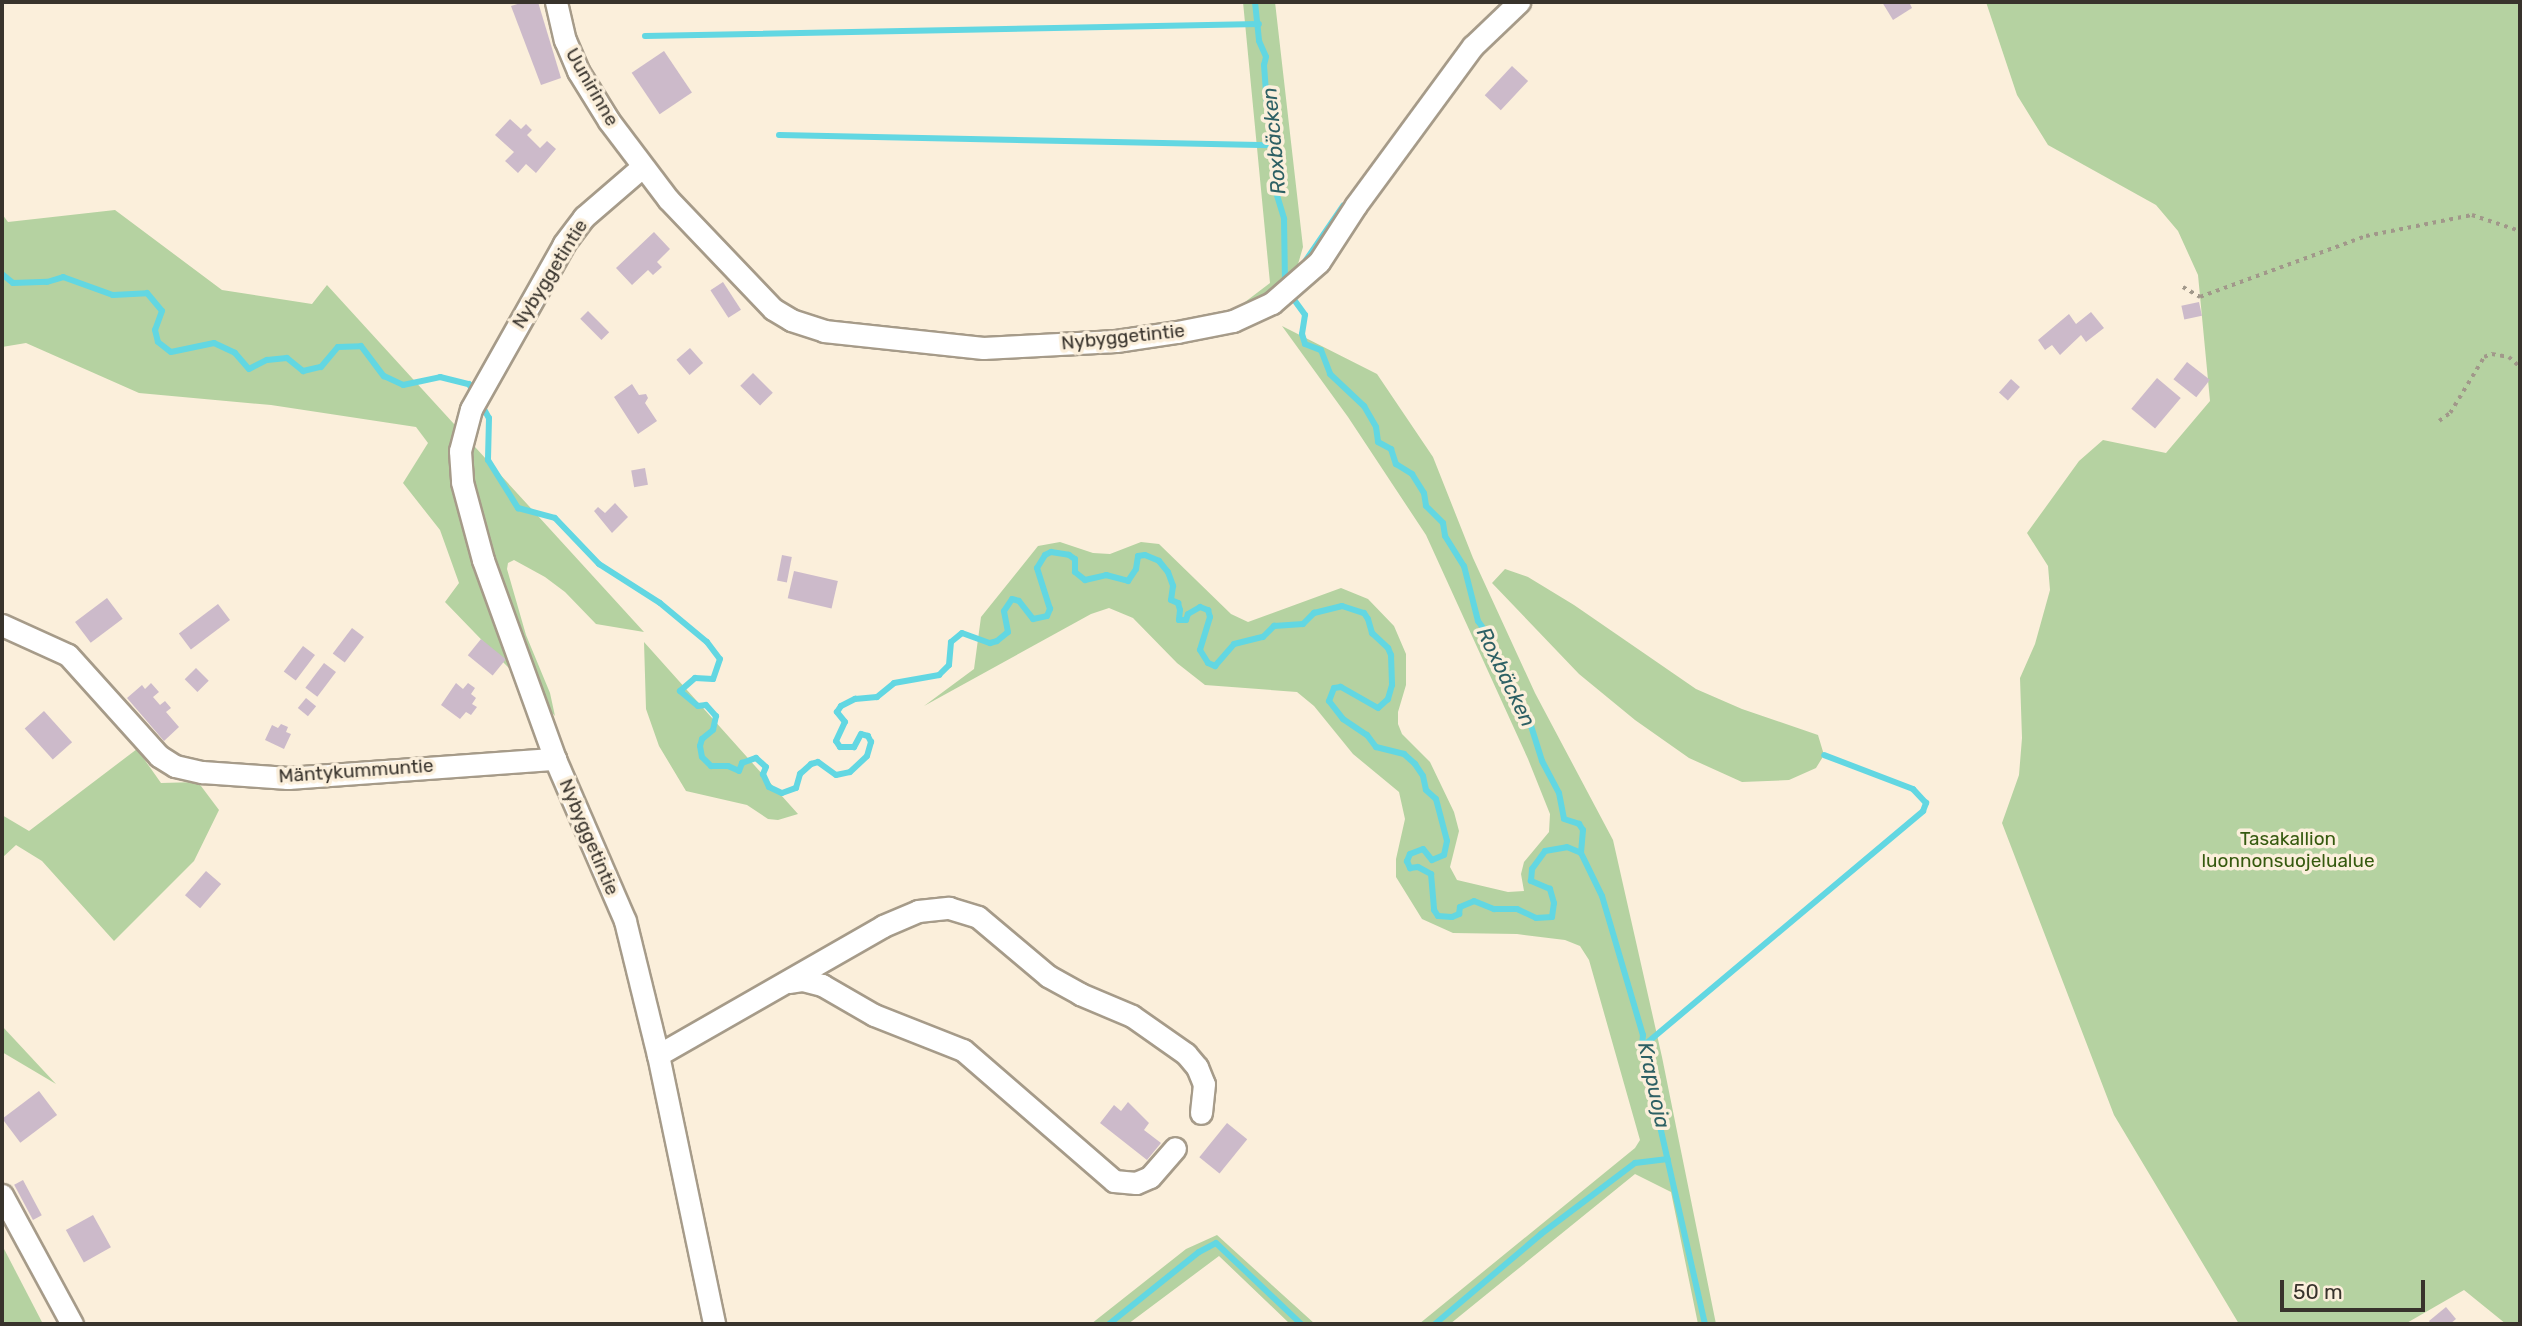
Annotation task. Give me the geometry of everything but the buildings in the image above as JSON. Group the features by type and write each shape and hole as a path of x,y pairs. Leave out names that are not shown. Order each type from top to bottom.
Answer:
{"street":[{"name":"Uunirinne","path":"556,2 565,40 578,71 642,167"},
{"name":"Nybyggetintie","path":"714,1324 658,1055 625,921 555,759 471,519 460,451 471,409 577,226 642,167 756,295 792,320 824,331 982,348 1116,341 1233,321 1272,303 1319,262 1356,205 1473,47 1519,2"},
{"name":"Mäntykummuntie","path":"2,625 68,655 159,756 175,766 202,772 288,778 555,759"},
{"path":"658,1055 883,926 918,911 949,908 964,911 990,926 1024,960 1048,976 1080,994 1132,1016 1186,1054 1197,1067 1204,1084 1201,1113"},
{"path":"784,984 813,981 874,1015 963,1050 1114,1181 1136,1183 1150,1177 1175,1147"},
{"path":"2,1195 72,1324"}],"path":[{"path":"2183,287 2200,297 2366,236 2472,215 2520,231"},
{"path":"2439,421 2450,413 2484,357 2491,354 2509,357 2520,367"}],"green space":[{"path":"1243,2 1275,2 1303,247 1296,271 1264,298 1245,302 1270,283"},
{"name":"Tasakallion luonnonsuojelualue","path":"1986,2 2520,2 2520,1324 2506,1324 2464,1290 2405,1324 2239,1324 2114,1115 2002,823 2019,775 2022,738 2020,678 2035,644 2050,590 2048,566 2027,533 2079,461 2103,440 2166,453 2210,401 2198,275 2178,231 2156,205 2048,145 2017,95"},
{"path":"115,210 222,290 312,304 327,285 644,632 596,624 565,592 545,577 514,560 508,563 507,569 526,635 550,693 555,716 445,602 459,583 440,530 403,483 428,443 416,427 271,405 139,393 26,343 2,347 2,214 8,222"},
{"path":"1282,326 1377,374 1433,457 1473,558 1535,693 1613,840 1662,1057 1716,1324 1698,1324 1671,1192 1635,1174 1450,1324 1419,1324 1635,1148 1640,1140 1589,960 1580,946 1565,940 1517,934 1453,933 1422,919 1396,877 1396,859 1405,819 1399,792 1353,754 1314,706 1297,692 1205,685 1177,663 1133,618 1109,608 1091,614 924,706 974,669 981,617 1038,546 1060,542 1093,553 1110,554 1141,542 1159,544 1231,614 1248,622 1341,588 1368,599 1394,626 1406,654 1406,685 1398,712 1398,724 1402,734 1430,762 1454,812 1459,831 1450,867 1457,880 1508,892 1524,891 1521,874 1524,862 1549,832 1550,814 1528,759 1426,535 1348,417"},
{"path":"1505,569 1528,577 1574,605 1696,689 1742,709 1818,735 1824,755 1816,768 1789,780 1742,782 1689,758 1635,720 1579,674 1492,583"},
{"path":"644,642 798,814 778,820 768,819 747,805 686,791 659,746 646,709"},
{"path":"137,749 161,783 198,782 219,810 194,861 114,941 42,861 16,845 2,858 2,815 29,831"},
{"path":"2,1026 56,1084 2,1052"},
{"path":"1217,1235 1315,1324 1290,1324 1219,1256 1128,1324 1091,1324 1186,1249"},
{"path":"2,1245 43,1324 2,1324"}],"waterway":[{"name":"Roxbäcken","path":"1255,2 1259,41 1266,57 1264,65 1268,119 1275,139 1276,192 1284,219 1285,282"},
{"path":"645,36 1259,24"},
{"path":"779,135 1274,145"},
{"path":"1302,266 1343,206"},
{"path":"2,274 13,283 47,282 63,277 113,295 147,293 162,311 155,330 158,342 171,352 214,343 235,353 249,369 267,360 287,358 303,371 321,367 338,347 361,346 384,376 403,385 440,377 469,384 474,393"},
{"name":"Roxbäcken","path":"1295,301 1305,315 1302,334 1305,344 1321,350 1330,374 1364,406 1376,427 1378,442 1391,449 1396,464 1412,474 1424,493 1426,506 1443,523 1445,536 1464,566 1478,621 1491,639 1502,670 1527,713 1542,761 1559,793 1564,819 1579,824 1583,830 1581,853 1602,896 1643,1035 1642,1047 1705,1324"},
{"path":"480,402 489,418 488,460 518,508 555,518 599,564 660,603 707,642 720,659 713,679 695,678 680,691 698,706 706,705 716,716 713,730 702,739 700,746 702,757 711,766 728,766 739,771 742,763 756,758 766,767 763,774 769,787 782,793 796,788 800,774 811,764 818,762 836,775 850,772 867,756 871,742 868,736 861,734 854,747 840,747 836,741 845,722 837,712 841,706 855,699 877,697 894,683 939,675 949,665 951,642 962,633 990,643 997,641 1008,632 1004,611 1012,599 1019,601 1033,619 1047,616 1050,609 1037,568 1045,555 1051,552 1069,555 1075,559 1075,572 1085,580 1106,575 1128,581 1136,569 1138,556 1145,555 1159,561 1168,572 1173,586 1171,600 1178,603 1179,620 1186,620 1188,614 1200,607 1208,610 1210,617 1200,650 1208,663 1215,666 1234,644 1263,637 1274,626 1303,624 1314,613 1342,606 1364,613 1372,633 1388,648 1391,655 1392,685 1388,699 1378,708 1341,687 1334,688 1329,701 1343,719 1367,735 1376,747 1404,754 1415,764 1423,776 1426,790 1436,799 1447,841 1444,855 1432,860 1423,849 1410,854 1407,861 1410,868 1418,867 1431,874 1434,910 1438,916 1452,917 1459,914 1460,907 1474,901 1494,909 1517,909 1536,918 1552,917 1554,903 1550,889 1531,881 1532,869 1545,851 1567,847 1581,853"},
{"name":"Krapuoja","path":"1642,1047 1923,811 1926,803 1913,789 1824,755"},
{"path":"1435,1324 1541,1234 1635,1163 1668,1159"},
{"path":"1109,1324 1199,1252 1216,1243 1301,1324"}]}
